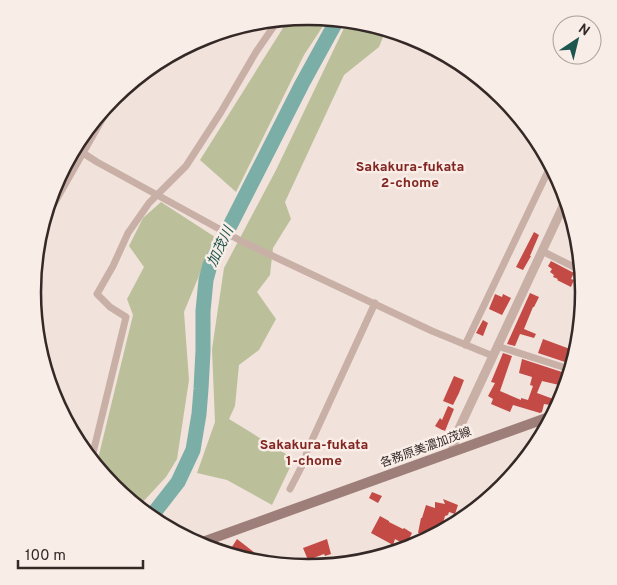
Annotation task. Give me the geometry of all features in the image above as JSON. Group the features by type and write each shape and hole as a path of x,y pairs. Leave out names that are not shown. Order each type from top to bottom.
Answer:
{"main road":[{"name":"各務原美濃加茂線","path":"207,540 544,419"}],"street":[{"path":"93,451 126,317 110,307 97,294 113,266 128,233 149,203 186,166 273,27"},
{"path":"81,153 243,242 432,331 492,356"},
{"path":"465,345 547,173"},
{"path":"61,190 69,174"},
{"path":"452,452 457,433 562,208"},
{"path":"542,250 575,267"},
{"path":"290,489 305,460 307,451 375,304"},
{"path":"497,346 565,368"}],"green space":[{"path":"284,26 323,26 304,55 236,192 200,160"},
{"path":"344,27 384,36 379,47 344,75 285,202 291,219 273,248 270,275 257,292 276,319 259,350 239,365 235,406 229,419 294,459 272,505 227,480 197,473 215,422 212,349 224,268 276,170"},
{"path":"161,202 215,237 184,312 189,380 177,459 166,477 143,502 119,482 98,458 133,315 127,299 144,267 129,246 143,218"}],"building":[{"path":"534,232 539,235 523,270 516,267"},
{"path":"551,261 574,273 571,279 574,280 571,287 553,277 554,275 550,272 552,269 548,266"},
{"path":"530,293 539,297 524,329 536,334 534,338 520,334 515,346 507,344"},
{"path":"495,294 502,297 503,294 511,298 502,315 489,309"},
{"path":"483,320 488,323 483,336 476,333"},
{"path":"543,339 570,349 565,362 538,353"},
{"path":"503,353 512,356 500,391 521,400 521,398 528,400 533,386 530,385 532,377 519,373 522,359 564,373 558,388 559,385 542,381 537,393 554,399 551,405 544,404 540,413 513,405 510,412 491,404 493,399 488,396 495,383 491,382"},
{"path":"454,376 464,380 453,405 443,401"},
{"path":"448,406 454,409 445,431 435,426 440,418 442,420"},
{"path":"372,492 382,496 378,503 369,498"},
{"path":"443,499 458,505 455,514 449,512 445,516 443,523 423,534 418,533 426,505 435,508 435,502 445,504"},
{"path":"380,516 412,533 408,541 402,543 395,539 393,545 371,533"},
{"path":"237,539 258,555 239,551 231,548"},
{"path":"327,539 331,554 325,556 324,554 308,560 303,548"}],"waterway":[{"name":"加茂川","path":"155,511 178,482 193,450 201,389 203,311 206,280 210,265 302,84 334,26"}],"district":[{"name":"Sakakura-fukata 2-chome","path":"410,176"},
{"name":"Sakakura-fukata 1-chome","path":"314,454"}]}
